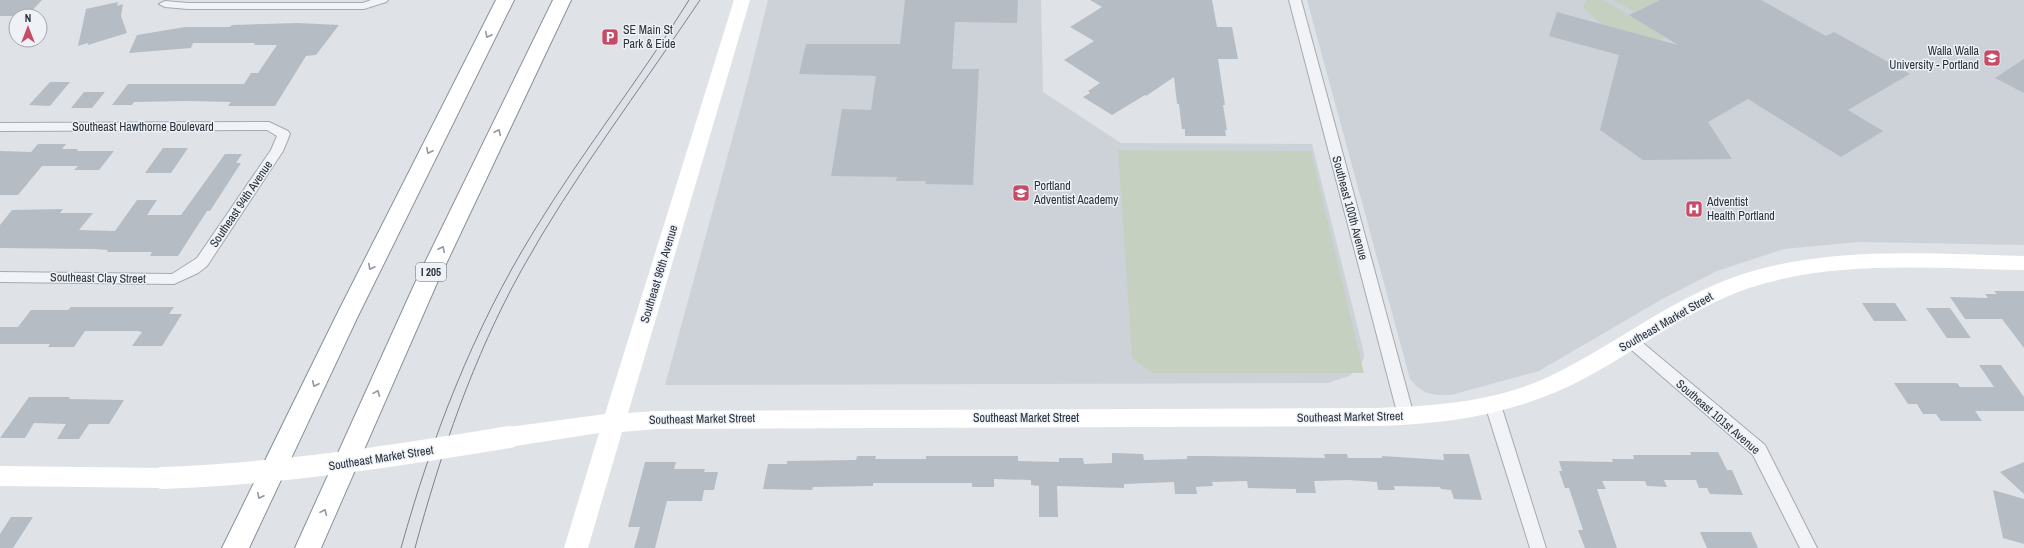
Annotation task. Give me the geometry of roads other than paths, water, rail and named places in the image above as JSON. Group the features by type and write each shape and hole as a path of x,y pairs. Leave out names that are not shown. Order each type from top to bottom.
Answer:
{"highway":[{"path":"235,548 347,316 505,0"},
{"name":"I 205","path":"308,548 426,282 562,0"}],"street":[{"path":"166,2 188,6 348,6 371,5 382,0"},
{"name":"Southeast 96th Avenue","path":"576,548 742,0"},
{"name":"Southeast 100th Avenue","path":"1295,0 1406,416"},
{"name":"Southeast Hawthorne Boulevard","path":"0,127 269,126 284,134"},
{"name":"Southeast 94th Avenue","path":"193,269 202,262 277,151 284,134"},
{"name":"Southeast Market Street","path":"0,476 162,478 228,476 301,469 613,422 736,419 1438,415 1493,405 1554,384 1632,342 1696,303 1742,282 1778,272 1814,265 1852,262 2024,263"},
{"name":"Southeast Clay Street","path":"0,277 174,279 193,269"},
{"name":"Southeast 101st Avenue","path":"1632,342 1759,450 1809,548"},
{"path":"1493,405 1538,548"}],"tram line":[{"path":"401,548 426,466 456,385 473,346 512,268 552,202 689,0"},
{"path":"415,548 447,441 473,372 488,337 521,271 562,202 700,0"}],"place":[{"name":"SE Main St Park & Eide","path":"610,37"},
{"name":"Walla Walla University - Portland","path":"1992,58"},
{"name":"Portland Adventist Academy","path":"1021,193"},
{"name":"Adventist Health Portland","path":"1694,209"}]}
